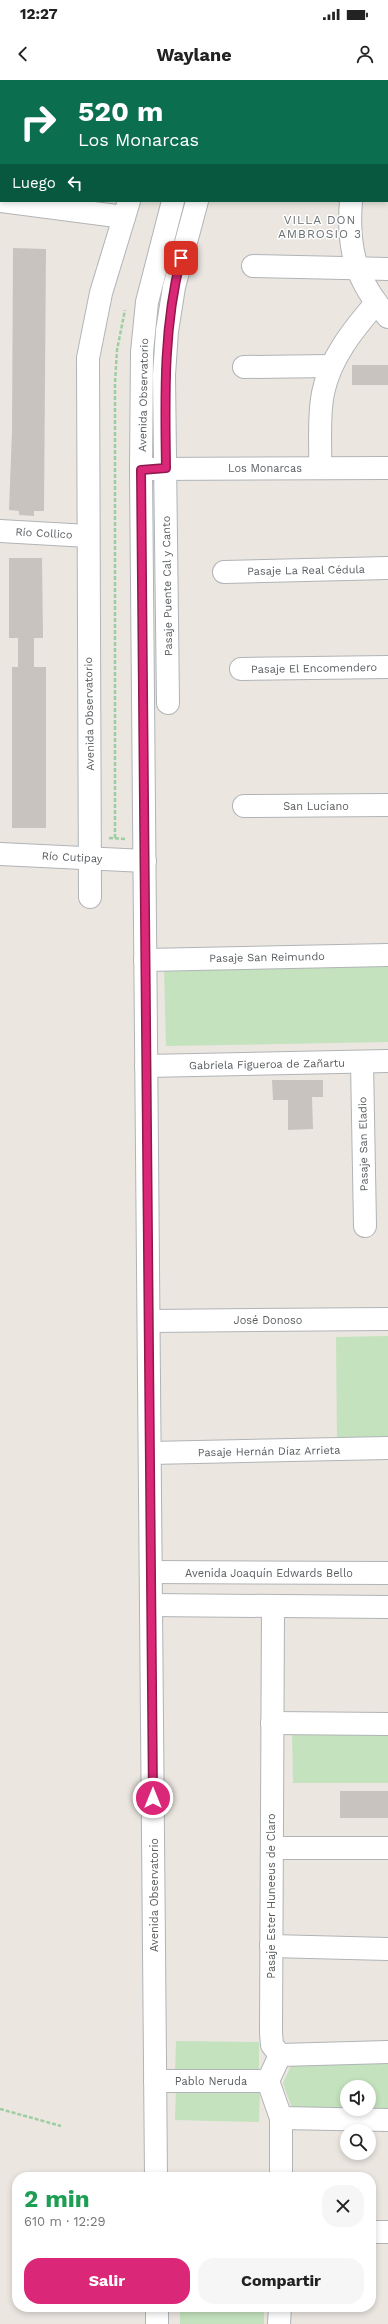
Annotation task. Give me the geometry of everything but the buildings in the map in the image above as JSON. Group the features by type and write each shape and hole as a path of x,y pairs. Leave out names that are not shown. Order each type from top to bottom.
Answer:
{"street":[{"path":"16,202 126,209"},
{"name":"Avenida Observatorio","path":"156,2172 141,470 142,352 147,302 173,202"},
{"name":"Pasaje Puente Cal y Canto","path":"168,703 164,376 167,331 174,287 197,202"},
{"path":"320,468 323,394 332,366 343,345 382,310 356,268 349,231 351,202"},
{"name":"Avenida Observatorio","path":"90,897 88,358 101,293 126,209"},
{"path":"253,266 388,269"},
{"path":"244,367 332,366"},
{"name":"Los Monarcas","path":"141,470 166,468 388,468"},
{"name":"Río Collico","path":"0,531 88,536"},
{"name":"Pasaje La Real Cédula","path":"224,572 388,568"},
{"name":"Pasaje El Encomendero","path":"241,669 388,667"},
{"name":"San Luciano","path":"244,806 388,805"},
{"name":"Río Cutipay","path":"0,854 144,861"},
{"name":"Pasaje San Reimundo","path":"145,960 388,955"},
{"name":"Gabriela Figueroa de Zañartu","path":"146,1066 388,1061"},
{"name":"Pasaje San Eladio","path":"362,1062 365,1226"},
{"name":"José Donoso","path":"149,1321 388,1319"},
{"name":"Pasaje Hernán Díaz Arrieta","path":"150,1453 388,1448"},
{"name":"Avenida Joaquín Edwards Bello","path":"151,1572 388,1574"},
{"path":"151,1605 388,1607"},
{"name":"Pasaje Ester Huneeus de Claro","path":"273,1606 271,2039 272,2045 280,2055"},
{"path":"272,1723 388,1724"},
{"path":"272,1848 388,1848"},
{"path":"271,1946 388,1949"},
{"path":"281,2172 281,2118 268,2081 280,2055 388,2052"},
{"name":"Pablo Neruda","path":"155,2081 268,2081"},
{"path":"281,2118 388,2120"},
{"path":"376,2232 388,2232"},
{"path":"157,2312 157,2324"},
{"path":"279,2324 280,2312"}],"path":[{"path":"115,838 115,383 117,350 127,304"},
{"path":"90,837 144,840"},
{"path":"0,2109 61,2126"}],"green space":[{"path":"388,963 388,1042 166,1046 164,967"},
{"path":"388,1336 388,1441 337,1442 336,1337"},
{"path":"292,1733 388,1735 388,1783 293,1783"},
{"path":"176,2041 259,2042 259,2076 175,2074"},
{"path":"295,2057 388,2059 388,2114 376,2114 376,2080 340,2080 340,2114 294,2114 283,2083"},
{"path":"176,2087 260,2088 259,2122 175,2120"},
{"path":"180,2312 264,2312 264,2324 180,2324"}],"district":[{"name":"VILLA DON AMBROSIO 3","path":"320,227"}],"route":[{"path":"153,1798 141,470 166,468 164,376 167,331 174,287 181,258"}]}
